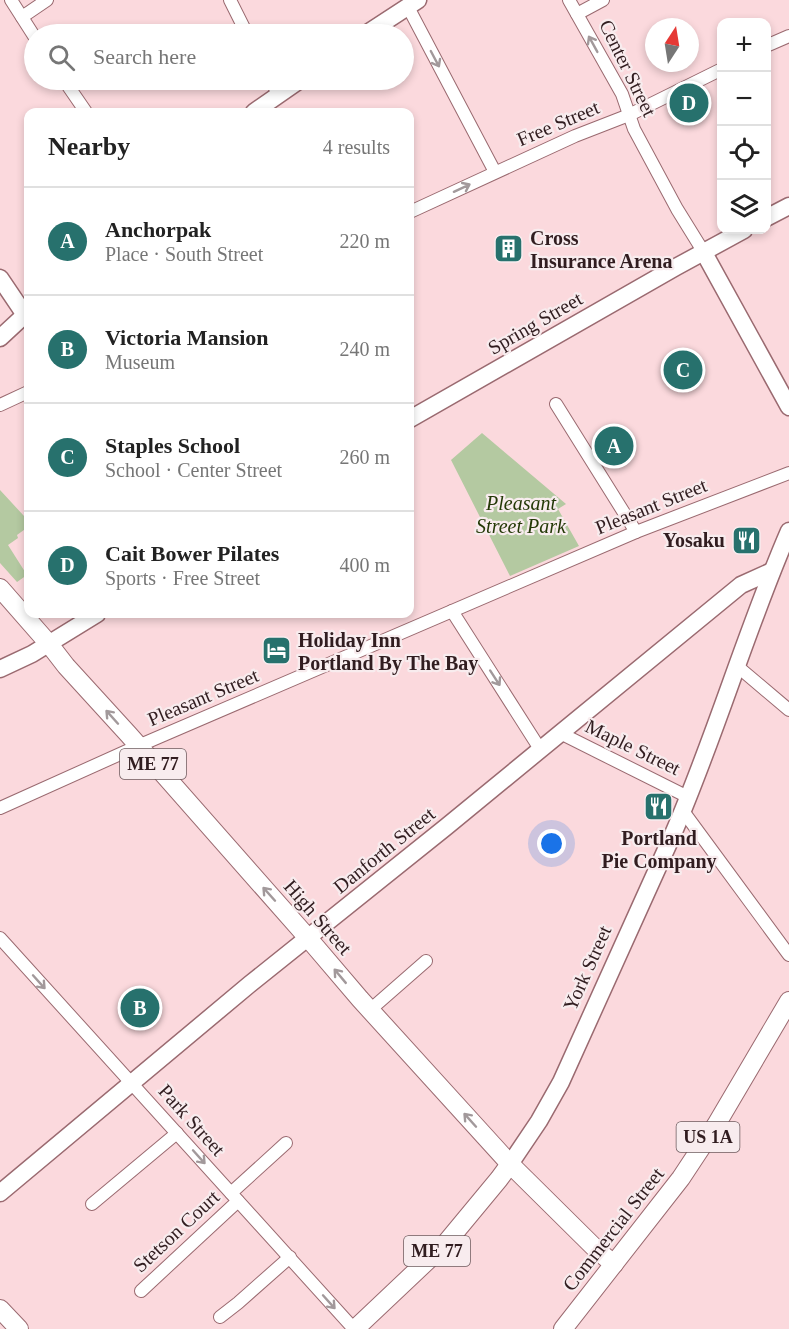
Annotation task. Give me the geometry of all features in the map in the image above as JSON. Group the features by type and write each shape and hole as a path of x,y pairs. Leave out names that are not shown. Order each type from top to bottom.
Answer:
{"main road":[{"name":"High Street","path":"0,588 24,615"},
{"name":"High Street","path":"26,618 370,1010 510,1164 614,1264"},
{"name":"Commercial Street","path":"563,1329 681,1178 711,1133 789,1001"},
{"name":"York Street","path":"355,1329 446,1243 510,1164"},
{"path":"0,1309 19,1329"}],"street":[{"path":"11,0 26,24"},
{"path":"22,17 47,0"},
{"path":"230,0 242,24"},
{"name":"Center Street","path":"569,0 621,94 634,129 789,407"},
{"path":"577,14 603,0"},
{"path":"381,24 412,3 495,172"},
{"path":"771,44 789,36"},
{"name":"Free Street","path":"414,210 574,136 629,115 717,71"},
{"path":"71,90 83,108"},
{"path":"257,108 272,90"},
{"path":"771,215 789,206"},
{"name":"Spring Street","path":"414,417 736,234"},
{"path":"0,278 24,309"},
{"path":"0,338 24,316"},
{"path":"0,405 24,394"},
{"path":"556,404 636,532"},
{"name":"Pleasant Street","path":"0,808 138,746 636,532 789,473"},
{"name":"York Street","path":"510,1164 561,1082 686,804 789,531"},
{"name":"Danforth Street","path":"0,1193 250,984 741,585 772,571"},
{"path":"452,611 540,749"},
{"path":"0,669 49,644 91,618"},
{"path":"737,666 789,710"},
{"name":"Maple Street","path":"560,733 686,804 789,956"},
{"name":"Park Street","path":"0,940 355,1329"},
{"path":"370,1010 426,961"},
{"path":"92,1204 177,1133"},
{"name":"Stetson Court","path":"141,1291 286,1143"},
{"path":"220,1317 290,1257"}],"green space":[{"name":"Pleasant Street Park","path":"482,433 566,504 558,509 579,546 510,576 451,460"},
{"path":"0,490 24,516 24,530 8,545 24,570 24,577 17,582 0,563"}],"place":[{"name":"Cait Bower Pilates","path":"689,103"},
{"name":"Cross Insurance Arena","path":"509,249"},
{"name":"Staples School","path":"683,370"},
{"name":"Anchorpak","path":"614,446"},
{"name":"Yosaku","path":"746,540"},
{"name":"Holiday Inn Portland By The Bay","path":"277,651"},
{"name":"Portland Pie Company","path":"659,807"},
{"name":"Victoria Mansion","path":"140,1008"}]}
